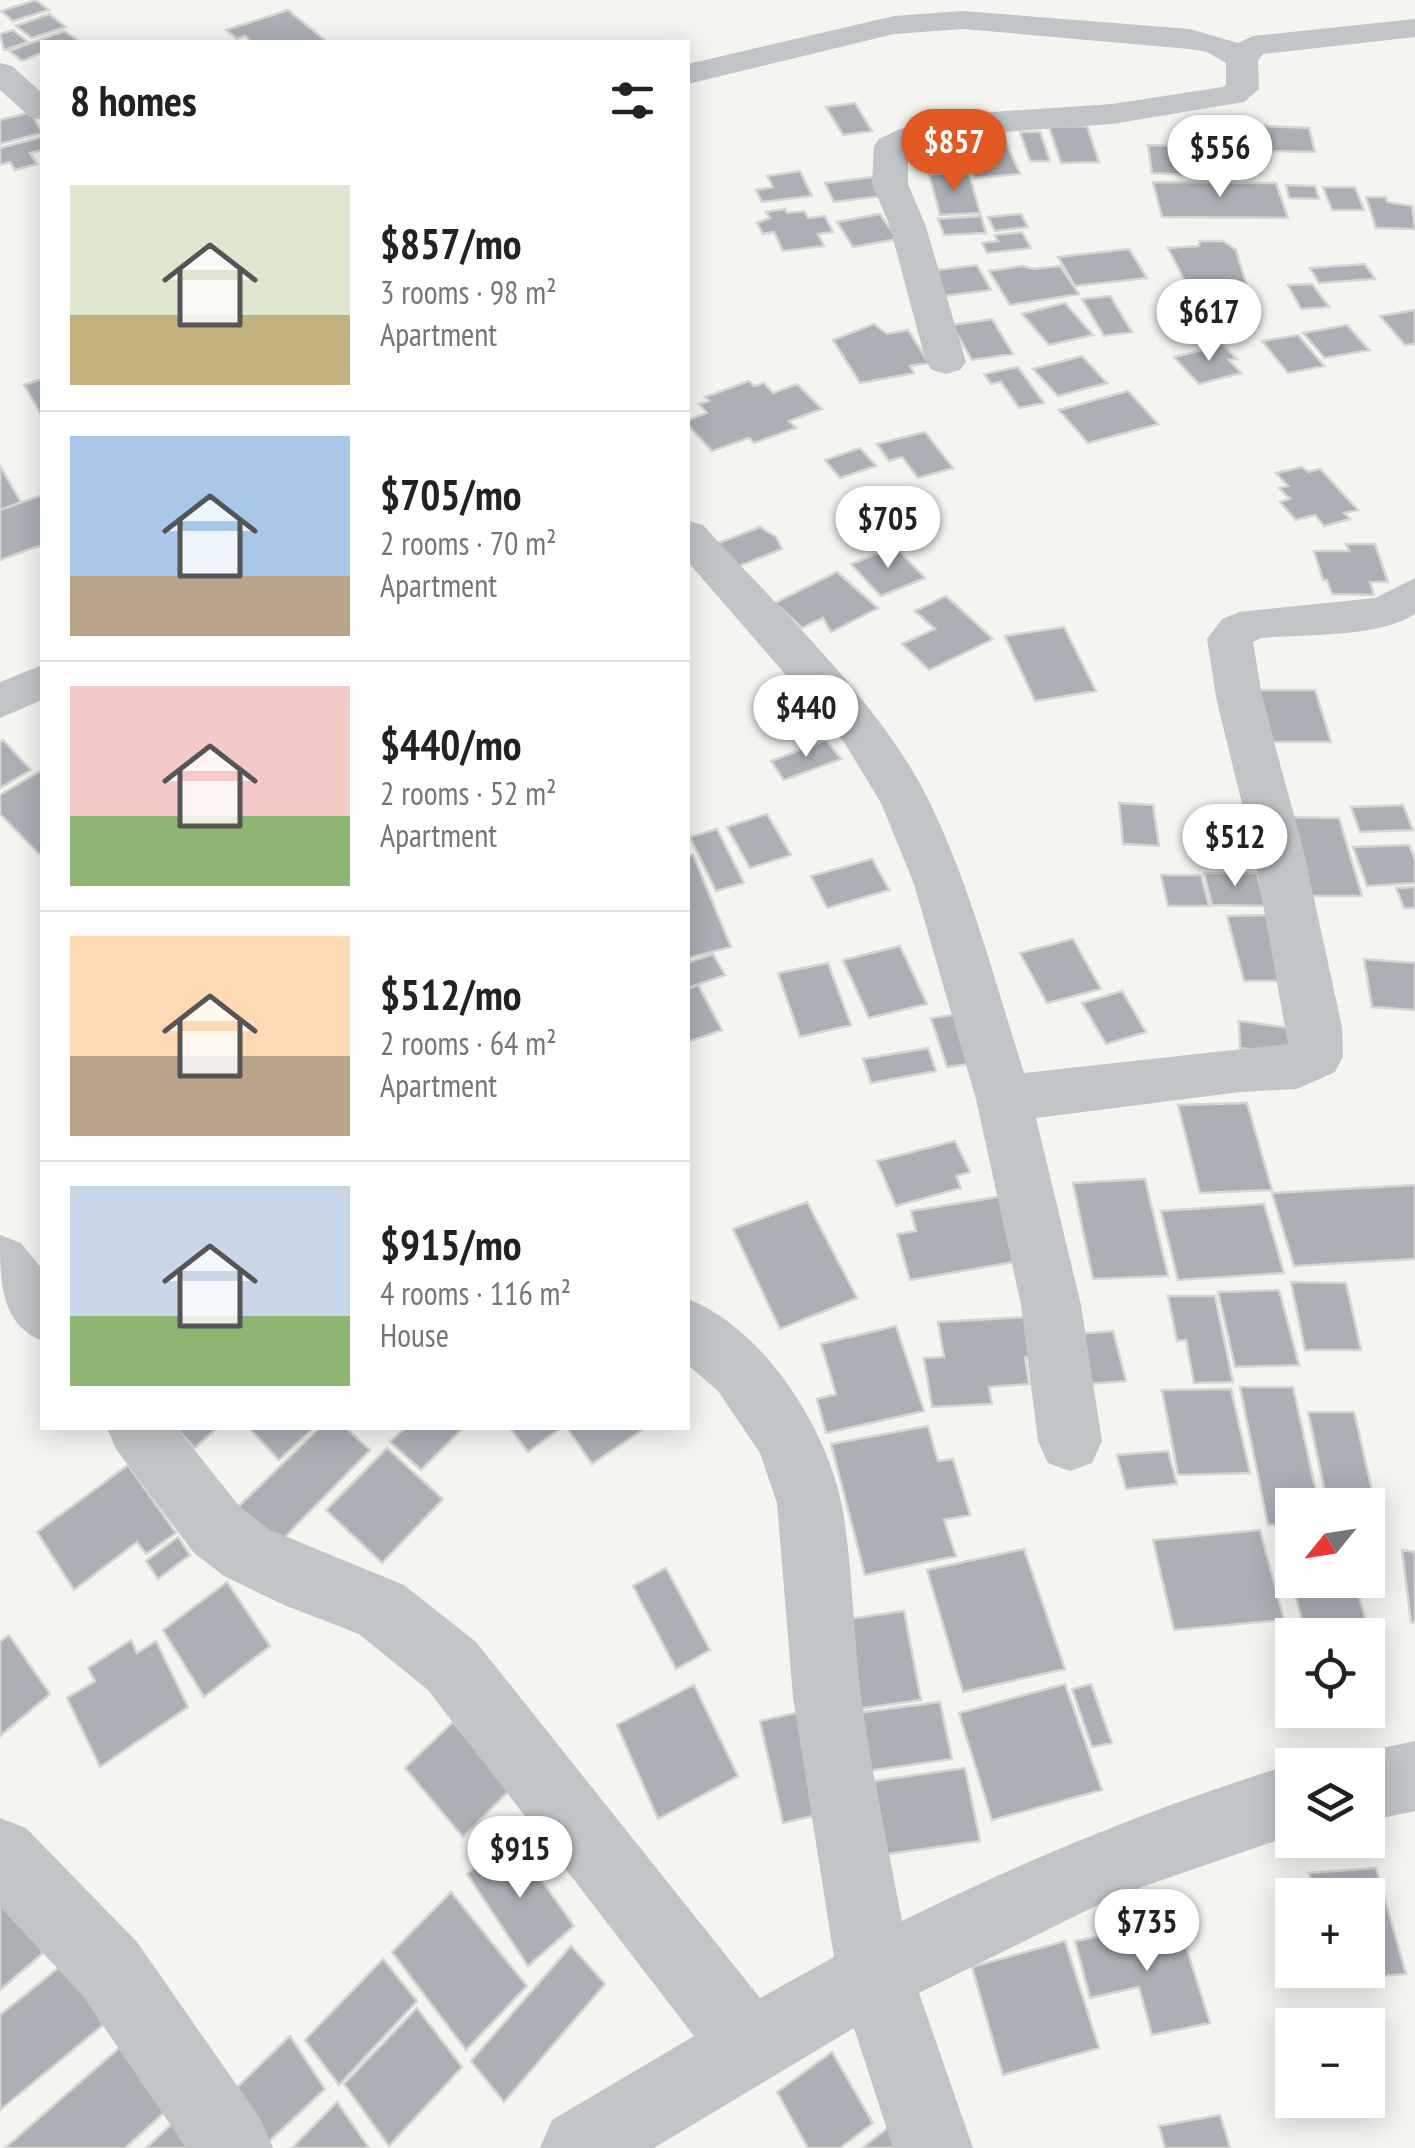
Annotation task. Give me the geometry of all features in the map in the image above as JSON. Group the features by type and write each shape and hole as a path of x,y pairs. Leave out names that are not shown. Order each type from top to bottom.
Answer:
{"street":[{"path":"1394,0 1415,10"},
{"path":"690,74 894,25 963,20 1190,39 1217,44 1242,59"},
{"path":"946,362 908,224 890,184 890,146 911,134 939,128 1100,116 1232,95 1243,88 1242,59 1253,46 1415,28"},
{"path":"0,73 40,108"},
{"path":"690,537 861,730 904,800 939,884 1004,1099 1051,1305 1070,1441"},
{"path":"1004,1099 1240,1069 1297,1066 1316,1056 1315,1027 1278,848 1240,702 1230,640 1238,630 1255,623 1375,613 1390,609 1415,592"},
{"path":"0,701 40,681"},
{"path":"0,1262 40,1310"},
{"path":"690,1329 740,1371 786,1438 809,1503 827,1697 874,1973 933,2148"},
{"path":"140,1430 217,1530 247,1553 307,1582 380,1609 452,1666 749,2046"},
{"path":"1385,1782 1415,1776"},
{"path":"580,2148 874,1973 1071,1876 1275,1806"},
{"path":"0,1854 110,1969 233,2148"}],"building":[{"path":"36,0 49,10 13,21 1,11"},
{"path":"288,10 325,40 250,40 245,36 237,39 226,30"},
{"path":"49,14 66,27 32,38 16,26"},
{"path":"13,30 28,42 4,50 0,34"},
{"path":"64,31 78,40 40,40 40,54 22,61 9,51"},
{"path":"855,103 872,131 843,135 826,107"},
{"path":"31,112 40,134 0,144 0,120"},
{"path":"1087,126 1099,162 1061,163 1049,127"},
{"path":"1264,126 1309,128 1315,152 1269,151"},
{"path":"1020,132 1040,132 1050,161 1030,161"},
{"path":"1003,136 1020,174 974,178 958,139"},
{"path":"40,138 40,150 30,153 37,164 15,170 10,162 0,165 0,148"},
{"path":"1148,145 1188,146 1193,175 1152,173"},
{"path":"1193,150 1219,150 1223,162 1250,161 1255,175 1201,175"},
{"path":"800,171 812,196 762,202 756,190 773,187 767,176"},
{"path":"969,173 980,213 940,215 929,174"},
{"path":"872,177 882,196 834,202 825,183"},
{"path":"1153,182 1276,183 1288,218 1162,217"},
{"path":"1286,185 1315,186 1319,199 1289,198"},
{"path":"1323,187 1355,187 1364,210 1332,210"},
{"path":"1366,197 1386,197 1387,202 1412,206 1415,229 1376,228"},
{"path":"785,209 787,213 804,211 808,218 825,216 833,232 818,234 824,246 783,251 774,232 763,234 757,223 770,218 766,212"},
{"path":"880,214 897,239 853,247 837,222"},
{"path":"1021,214 1028,227 995,231 988,217"},
{"path":"981,216 986,233 944,235 938,219"},
{"path":"1022,232 1031,248 987,253 982,243 998,241 995,235"},
{"path":"1200,241 1223,241 1236,250 1250,298 1231,301 1229,306 1199,308 1168,248 1199,246"},
{"path":"1129,249 1147,278 1075,286 1058,257"},
{"path":"1365,264 1375,279 1319,283 1310,268"},
{"path":"977,265 991,290 944,296 930,271"},
{"path":"1060,266 1079,294 1010,305 989,271"},
{"path":"1312,284 1329,307 1301,309 1288,285"},
{"path":"1110,296 1132,332 1104,336 1082,299"},
{"path":"1065,303 1093,335 1049,345 1022,314"},
{"path":"1415,310 1415,344 1405,345 1380,316"},
{"path":"992,319 1013,354 972,360 952,325"},
{"path":"874,324 887,334 908,330 929,363 910,366 914,373 860,383 833,340"},
{"path":"1347,325 1369,350 1325,358 1303,333"},
{"path":"1298,335 1324,366 1288,373 1262,341"},
{"path":"1223,345 1237,359 1229,360 1241,373 1199,384 1174,357"},
{"path":"1082,356 1107,383 1058,396 1033,369"},
{"path":"1018,367 1044,403 1019,408 1001,382 991,384 984,374"},
{"path":"40,380 40,413 24,385"},
{"path":"749,381 754,386 764,383 773,393 797,384 822,409 789,421 796,428 754,443 749,438 712,451 690,427 690,419 707,413 699,404 709,401 705,397"},
{"path":"1128,391 1158,424 1088,443 1059,410"},
{"path":"925,432 953,468 918,478 902,457 889,461 877,444"},
{"path":"860,448 876,466 840,478 825,460"},
{"path":"0,466 21,502 0,510"},
{"path":"1302,467 1308,472 1320,469 1358,510 1344,513 1350,519 1324,526 1315,515 1296,520 1280,502 1290,499 1279,488 1288,486 1276,473"},
{"path":"40,496 40,546 0,560 0,510"},
{"path":"760,527 776,537 782,549 729,570 708,547"},
{"path":"1346,544 1375,544 1388,582 1370,582 1374,595 1332,594 1327,580 1323,580 1314,551 1349,551"},
{"path":"895,547 925,578 881,596 851,564"},
{"path":"837,572 878,608 831,632 823,618 802,628 775,603"},
{"path":"946,596 993,639 929,670 902,644 935,629 915,611"},
{"path":"1064,627 1096,691 1035,701 1005,636"},
{"path":"1259,690 1315,690 1331,742 1273,742"},
{"path":"3,740 31,770 0,788 0,742"},
{"path":"826,740 841,759 784,780 771,761"},
{"path":"40,771 40,853 0,814 0,795"},
{"path":"1119,803 1153,805 1159,846 1123,844"},
{"path":"1403,805 1413,830 1360,832 1351,807"},
{"path":"767,814 791,855 750,868 727,827"},
{"path":"1283,817 1339,818 1362,896 1304,896"},
{"path":"717,829 744,883 716,891 690,837"},
{"path":"1409,845 1415,859 1415,883 1367,886 1353,847"},
{"path":"690,856 731,947 690,957"},
{"path":"872,859 889,890 827,908 811,876"},
{"path":"1204,873 1257,873 1266,906 1212,905"},
{"path":"1161,875 1201,875 1209,906 1168,906"},
{"path":"1415,887 1415,908 1404,908 1396,888"},
{"path":"1267,915 1285,981 1244,981 1227,916"},
{"path":"1073,939 1101,989 1047,1003 1020,953"},
{"path":"900,946 927,1004 869,1018 843,960"},
{"path":"713,954 725,975 690,987 690,962"},
{"path":"1364,959 1415,963 1415,1010 1372,1007"},
{"path":"828,963 851,1025 800,1037 778,973"},
{"path":"698,985 722,1030 690,1041 690,988"},
{"path":"1122,991 1146,1032 1106,1044 1082,1003"},
{"path":"974,1012 990,1061 947,1067 931,1018"},
{"path":"1239,1021 1298,1029 1299,1056 1240,1048"},
{"path":"928,1048 936,1071 871,1083 863,1059"},
{"path":"1247,1103 1272,1190 1200,1193 1178,1105"},
{"path":"955,1141 970,1172 956,1176 961,1188 896,1206 877,1161"},
{"path":"1145,1179 1168,1276 1093,1279 1073,1183"},
{"path":"1415,1185 1415,1259 1294,1266 1272,1193"},
{"path":"1016,1194 1025,1260 910,1280 897,1234 916,1231 911,1211"},
{"path":"807,1202 857,1298 780,1329 733,1229"},
{"path":"1264,1204 1284,1273 1178,1280 1161,1211"},
{"path":"1291,1282 1346,1283 1361,1350 1305,1350"},
{"path":"1279,1290 1299,1365 1235,1367 1218,1292"},
{"path":"1168,1296 1215,1296 1233,1382 1194,1383 1186,1340 1177,1341"},
{"path":"1028,1317 1036,1356 1025,1357 1029,1384 989,1387 992,1404 932,1407 924,1358 944,1357 938,1322"},
{"path":"896,1326 924,1411 826,1433 817,1399 836,1394 821,1344"},
{"path":"1113,1331 1126,1381 1088,1384 1076,1334"},
{"path":"1240,1387 1293,1387 1315,1488 1275,1488 1275,1525 1268,1525"},
{"path":"1231,1389 1250,1473 1178,1475 1162,1390"},
{"path":"1308,1412 1354,1412 1372,1488 1324,1488"},
{"path":"928,1426 938,1461 953,1459 970,1515 944,1520 956,1556 865,1575 831,1444"},
{"path":"178,1430 215,1430 195,1448"},
{"path":"251,1430 312,1430 279,1460"},
{"path":"317,1430 348,1430 370,1450 278,1544 238,1507"},
{"path":"403,1430 461,1430 421,1470 390,1442"},
{"path":"512,1430 558,1430 528,1452"},
{"path":"568,1430 642,1430 592,1464"},
{"path":"387,1448 443,1499 382,1563 326,1510"},
{"path":"1168,1451 1177,1484 1126,1489 1117,1455"},
{"path":"128,1465 176,1533 146,1554 137,1542 74,1590 37,1532"},
{"path":"1260,1530 1275,1598 1283,1618 1174,1630 1153,1540"},
{"path":"178,1537 190,1555 158,1579 146,1561"},
{"path":"1024,1549 1065,1669 963,1692 927,1570"},
{"path":"1402,1550 1415,1552 1415,1623 1411,1622"},
{"path":"666,1568 710,1650 676,1669 633,1586"},
{"path":"227,1582 270,1646 204,1697 163,1630"},
{"path":"1296,1598 1359,1598 1365,1618 1301,1618"},
{"path":"904,1611 921,1700 857,1709 841,1620"},
{"path":"9,1635 50,1694 0,1736 0,1642"},
{"path":"131,1640 137,1653 156,1641 188,1707 100,1767 67,1698 95,1681 88,1668"},
{"path":"1065,1684 1102,1790 992,1820 959,1713"},
{"path":"1091,1684 1112,1743 1092,1747 1072,1689"},
{"path":"694,1685 738,1776 658,1819 617,1725"},
{"path":"940,1702 952,1759 867,1771 857,1713"},
{"path":"809,1710 834,1811 783,1823 760,1721"},
{"path":"453,1722 510,1790 463,1837 405,1768"},
{"path":"965,1768 980,1841 887,1854 874,1781"},
{"path":"511,1837 574,1926 528,1966 467,1874"},
{"path":"1376,1868 1379,1878 1310,1878 1309,1873"},
{"path":"0,1880 43,1953 0,1990"},
{"path":"451,1892 527,1986 466,2050 392,1952"},
{"path":"1385,1900 1406,1974 1385,1976"},
{"path":"1178,1921 1210,2023 1152,2035 1139,1987 1090,1998 1075,1941"},
{"path":"1065,1941 1099,2048 1003,2075 972,1967"},
{"path":"571,1946 605,1984 504,2102 471,2061"},
{"path":"383,1959 417,2001 339,2085 305,2040"},
{"path":"67,1961 103,2025 0,2110 0,2015"},
{"path":"417,2008 462,2067 389,2146 344,2084"},
{"path":"290,2036 325,2089 262,2148 228,2096"},
{"path":"126,2042 166,2111 125,2148 5,2148"},
{"path":"832,2052 873,2123 840,2148 808,2148 777,2092"},
{"path":"337,2102 369,2148 292,2148"},
{"path":"191,2106 216,2148 146,2148"},
{"path":"1220,2115 1230,2148 1165,2148 1159,2126"},
{"path":"893,2124 907,2148 862,2148"}]}
